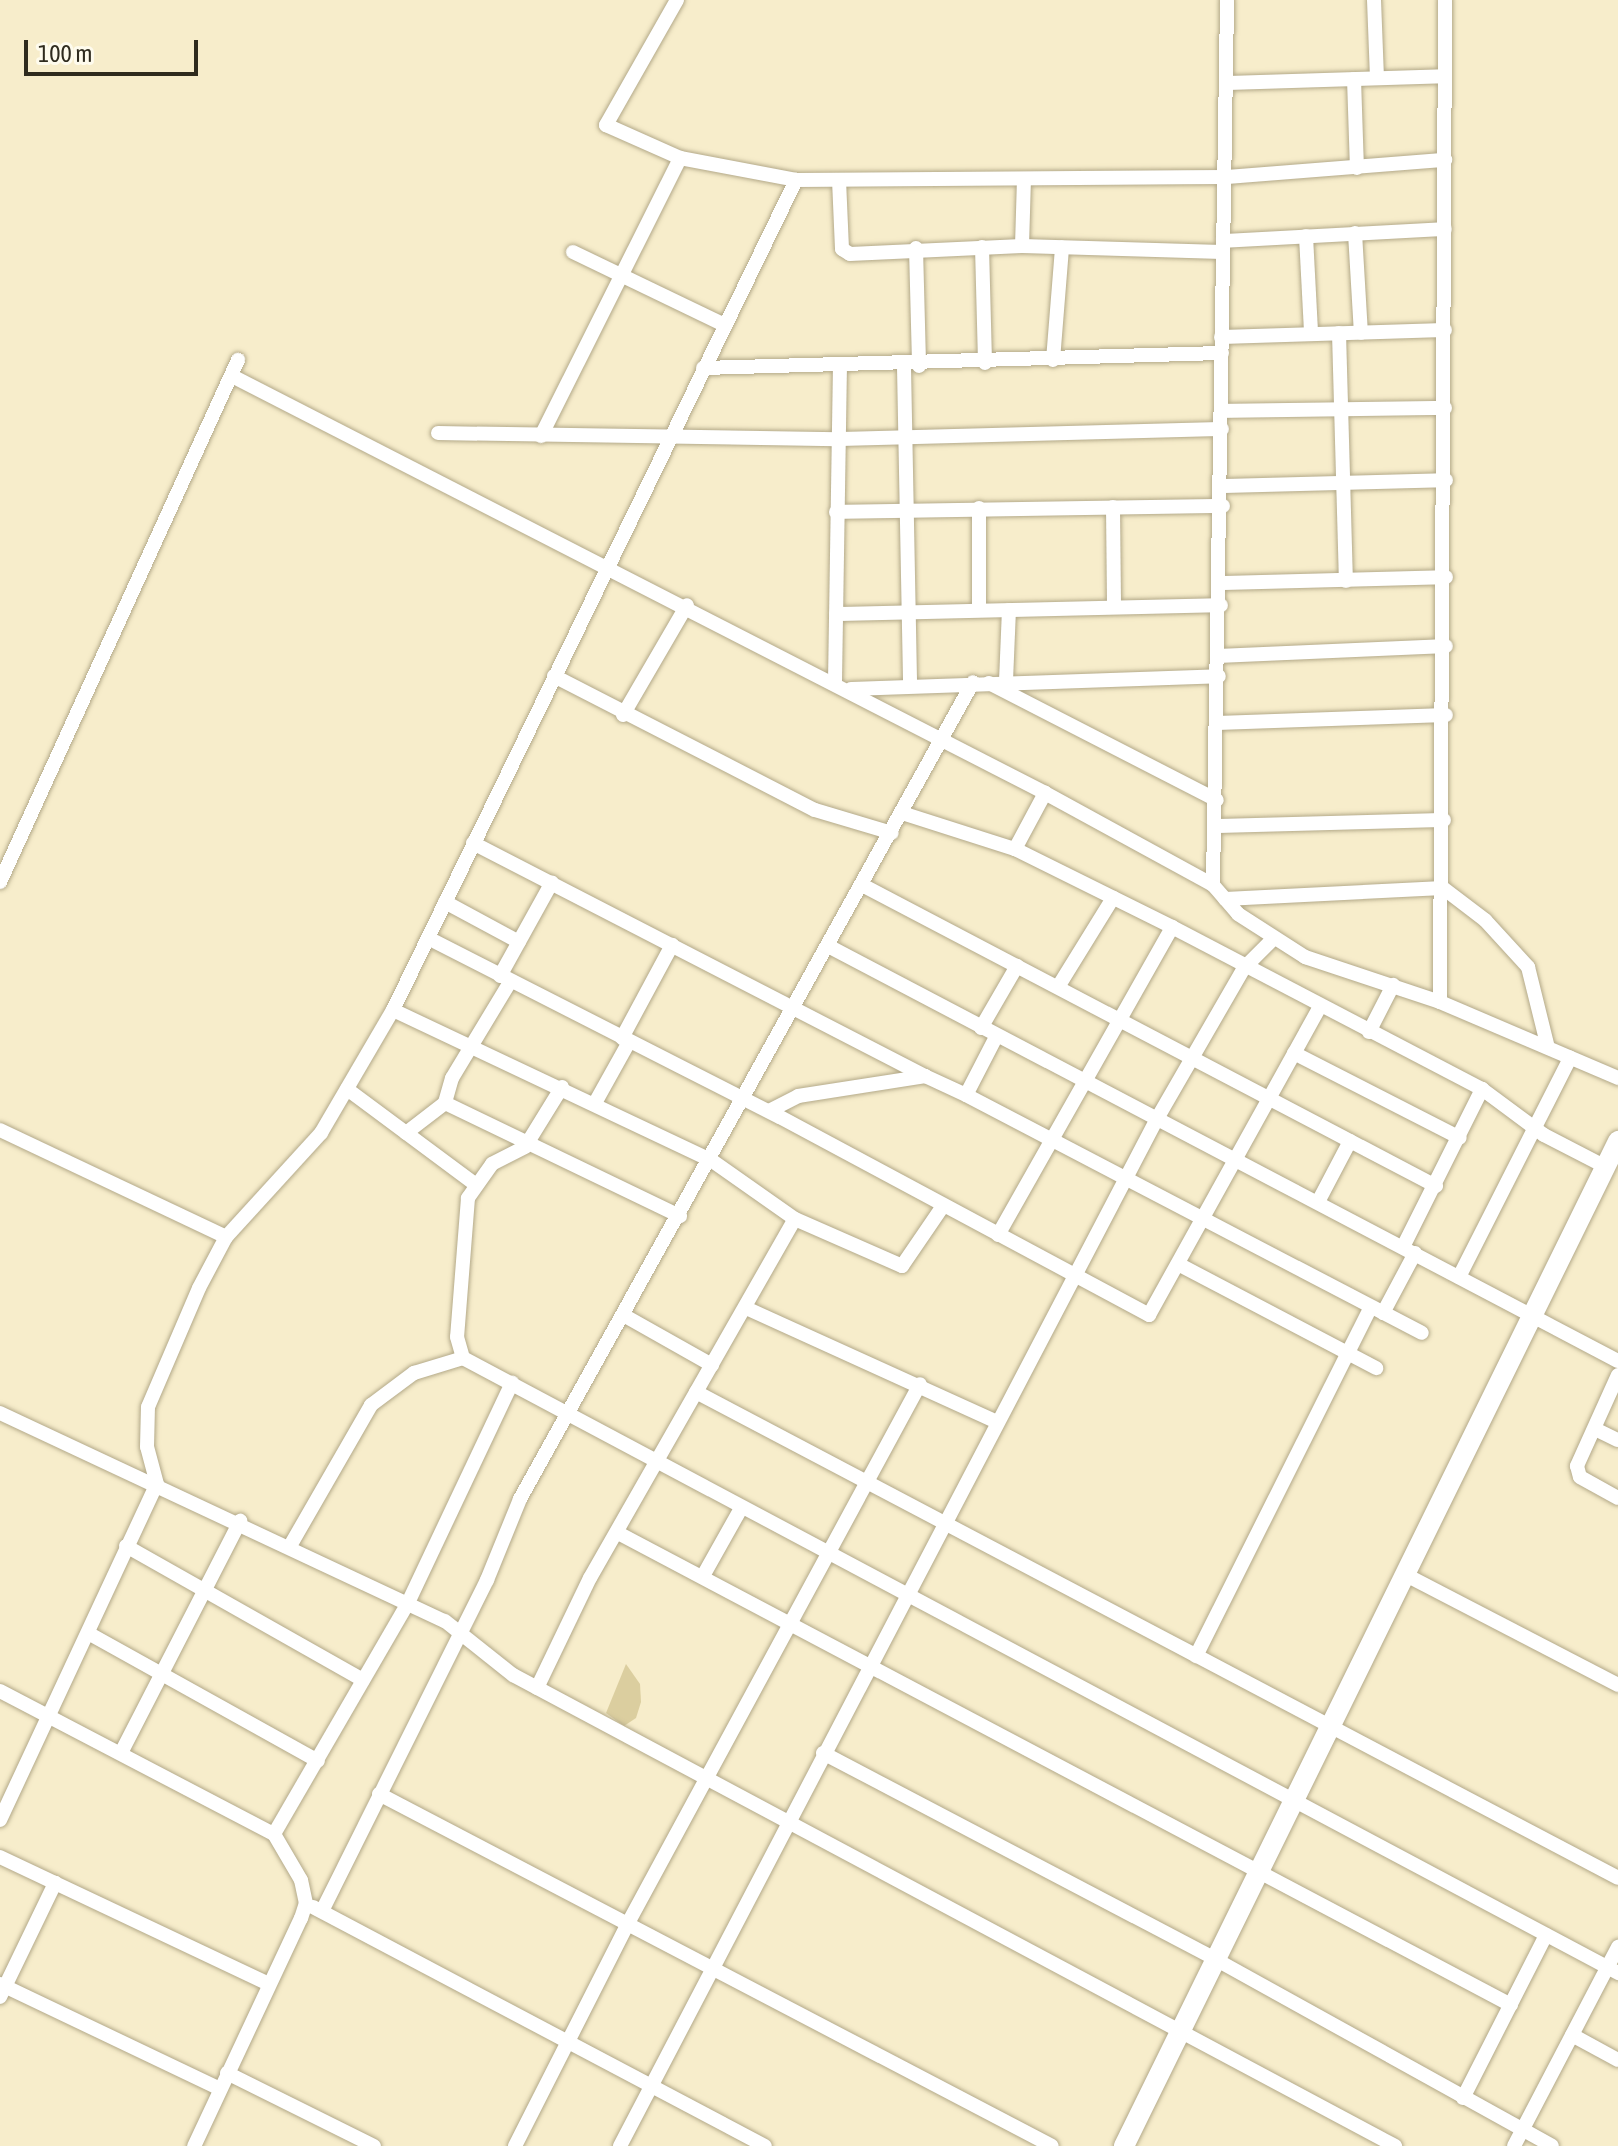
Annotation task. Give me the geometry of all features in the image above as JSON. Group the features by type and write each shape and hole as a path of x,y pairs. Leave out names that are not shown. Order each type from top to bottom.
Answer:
{"main road":[{"path":"1124,2146 1618,1141"}],"street":[{"path":"677,0 606,125 680,158 796,180 1227,177 1445,160"},
{"path":"1213,885 1223,506 1221,337 1222,246 1227,177 1227,0"},
{"path":"1374,0 1377,77"},
{"path":"1440,1002 1446,715 1445,0"},
{"path":"1227,83 1445,76"},
{"path":"1354,79 1357,168"},
{"path":"541,436 617,273 680,158"},
{"path":"1022,246 1024,179"},
{"path":"0,1820 157,1484 147,1447 148,1407 226,1237 313,1143 393,1010 796,180"},
{"path":"839,180 844,252 1022,246 1222,246 1306,236 1445,229"},
{"path":"1355,233 1361,333"},
{"path":"1306,236 1311,333"},
{"path":"982,247 985,363"},
{"path":"1053,360 1062,247"},
{"path":"910,685 908,437 916,248"},
{"path":"573,252 725,325"},
{"path":"1221,337 1445,330"},
{"path":"1339,333 1346,581"},
{"path":"703,368 911,366 1222,353"},
{"path":"0,882 238,360"},
{"path":"840,368 836,614 842,686"},
{"path":"232,376 687,605 1045,793 1213,885 1272,940 1440,1002 1618,1078"},
{"path":"1222,411 1445,408"},
{"path":"438,433 669,439 838,439 1222,429"},
{"path":"1222,486 1446,480"},
{"path":"836,512 1223,506"},
{"path":"1113,507 1114,607"},
{"path":"979,508 979,609"},
{"path":"1221,583 1446,577"},
{"path":"623,715 687,605"},
{"path":"836,614 1221,605"},
{"path":"1006,681 1009,610"},
{"path":"1219,656 1446,646"},
{"path":"554,676 623,715 815,810 892,833"},
{"path":"842,686 1219,676"},
{"path":"322,1911 460,1633 520,1499 571,1415 943,738 979,682"},
{"path":"979,682 1217,800"},
{"path":"1217,723 1446,715"},
{"path":"1015,849 1045,793"},
{"path":"902,813 1015,849 1172,927 1244,968 1482,1089 1538,1128 1606,1167"},
{"path":"1216,826 1444,820"},
{"path":"473,843 966,1095 1048,1143 1422,1333"},
{"path":"406,1133 445,1103 505,979 519,942 552,882"},
{"path":"864,886 1058,987 1119,1014 1436,1186"},
{"path":"1225,899 1443,888 1485,920 1528,967 1548,1048"},
{"path":"1058,987 1113,898"},
{"path":"445,902 519,942"},
{"path":"998,1235 1119,1014 1172,927"},
{"path":"428,938 769,1111 1149,1315 1320,1007"},
{"path":"620,2146 1072,1276 1193,1054 1244,968 1272,940"},
{"path":"595,1103 672,945"},
{"path":"830,947 996,1037 1158,1117 1618,1361"},
{"path":"981,1028 1017,966"},
{"path":"1369,1032 1393,985"},
{"path":"393,1010 473,1043 711,1160 795,1219 902,1266 943,1206"},
{"path":"966,1095 996,1037"},
{"path":"1294,1053 1460,1138"},
{"path":"1459,1277 1538,1128 1570,1058"},
{"path":"769,1111 798,1096 925,1076"},
{"path":"463,1358 457,1337 465,1218 475,1184 492,1164 525,1147 562,1087"},
{"path":"347,1089 475,1184"},
{"path":"1196,1656 1346,1353 1377,1310 1409,1250 1482,1089"},
{"path":"445,1103 525,1147 680,1216"},
{"path":"0,1130 226,1237"},
{"path":"1318,1202 1350,1141"},
{"path":"537,1688 655,1461 795,1219"},
{"path":"1178,1264 1376,1368"},
{"path":"746,1308 920,1384 995,1421"},
{"path":"625,1316 712,1365"},
{"path":"290,1546 371,1405 414,1373 463,1358 740,1510 1613,1970"},
{"path":"1617,1495 1578,1473 1618,1375"},
{"path":"274,1834 407,1605 512,1383"},
{"path":"515,2146 627,1925 792,1622 831,1557 866,1482 920,1384"},
{"path":"696,1392 1618,1878"},
{"path":"0,1413 240,1521 407,1605 460,1633 537,1688 1178,2033 1395,2146"},
{"path":"1595,1429 1618,1440"},
{"path":"703,1576 740,1510"},
{"path":"122,1751 240,1521"},
{"path":"618,1533 870,1662 1256,1875 1511,2005"},
{"path":"126,1546 207,1588 363,1680"},
{"path":"1406,1575 1618,1685"},
{"path":"88,1633 163,1671 318,1761"},
{"path":"0,1691 50,1713 274,1834 301,1880 306,1903 194,2146"},
{"path":"823,1753 1215,1959 1552,2146"},
{"path":"379,1794 1052,2146"},
{"path":"0,1857 269,1984"},
{"path":"55,1883 2,1989 220,2089"},
{"path":"306,1903 765,2146"},
{"path":"1463,2098 1546,1935"},
{"path":"1514,2146 1572,2035 1613,1970 1618,1947"},
{"path":"1572,2035 1618,2060"},
{"path":"227,2073 374,2146"}],"shaded area":[{"path":"626,1664 640,1684 641,1702 636,1718 624,1726 606,1713"}]}
